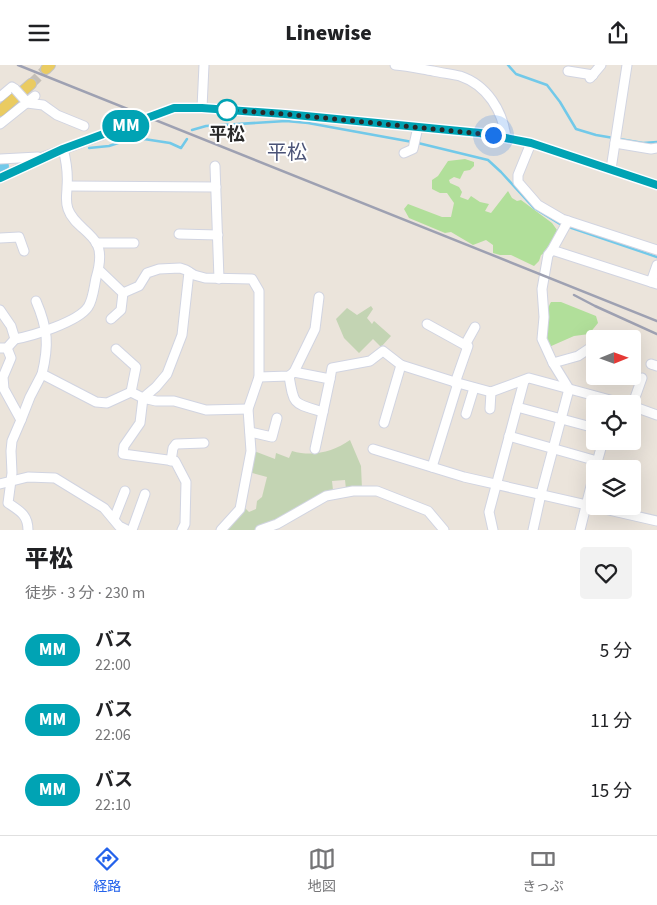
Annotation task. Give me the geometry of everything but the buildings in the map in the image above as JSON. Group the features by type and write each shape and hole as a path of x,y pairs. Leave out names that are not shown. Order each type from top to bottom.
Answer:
{"main road":[{"path":"0,111 31,84"}],"street":[{"path":"202,108 204,65"},
{"path":"395,65 460,76 472,81 483,89 496,105 505,123 506,137"},
{"path":"568,71 591,77 601,65"},
{"path":"611,169 627,65"},
{"path":"0,97 12,87 26,101 43,105 57,115 84,126"},
{"path":"0,124 26,101 35,96"},
{"path":"0,178 43,157 174,108 202,108 285,114 506,137 531,143 657,185"},
{"path":"404,153 411,151 418,127"},
{"path":"531,143 518,175 518,181 538,205 566,225 657,251"},
{"path":"615,143 651,149 657,148"},
{"path":"21,420 4,389 3,377 11,358 4,347 15,339 46,331 82,313 88,307 99,270 96,243 69,213 66,195 68,186 63,149"},
{"path":"0,159 43,157"},
{"path":"215,166 219,279"},
{"path":"68,186 216,187"},
{"path":"533,530 569,389 542,339 544,317 542,289 548,255 566,225"},
{"path":"179,234 218,235"},
{"path":"0,238 19,237 24,251"},
{"path":"96,243 134,243"},
{"path":"552,250 654,283 657,265"},
{"path":"123,293 139,286 147,273 159,269 180,268 205,278 252,279 258,291 259,377 248,409 251,451 240,509 221,530"},
{"path":"99,270 123,293"},
{"path":"182,530 185,524 186,481 175,461 122,454 124,446 140,423 143,397 168,374 182,335 190,272"},
{"path":"111,319 121,310 123,293"},
{"path":"319,297 316,329 291,373 292,397 299,405 323,412"},
{"path":"28,530 28,521 25,515 8,503 12,473 10,451 12,441 30,397 42,374 47,353 46,331 36,301"},
{"path":"0,310 11,326 15,339"},
{"path":"427,324 468,347 432,467"},
{"path":"465,345 475,327"},
{"path":"116,349 136,367 131,392"},
{"path":"315,449 332,368 370,361 382,351 401,365 491,392 529,378 590,395"},
{"path":"554,363 578,356 586,351"},
{"path":"384,423 401,365"},
{"path":"259,377 291,373 330,379"},
{"path":"42,374 96,402 107,403 131,392 156,401 174,401 206,410 248,409"},
{"path":"642,378 632,406 657,415"},
{"path":"493,530 489,512 524,381"},
{"path":"466,414 474,388"},
{"path":"490,409 491,392"},
{"path":"517,407 586,426"},
{"path":"250,433 272,437 277,418"},
{"path":"509,436 553,449 586,462"},
{"path":"171,461 173,448 176,444 204,443"},
{"path":"373,449 495,485 586,505 580,530"},
{"path":"0,484 28,477 55,478 104,508 119,526 127,530"},
{"path":"114,519 125,491"},
{"path":"260,530 277,524 326,496 353,491 377,491 428,511 444,530"},
{"path":"132,530 145,494"},
{"path":"636,515 657,521"}],"green space":[{"path":"465,159 474,162 474,166 470,170 464,171 460,179 454,177 449,180 450,183 459,187 462,192 460,197 468,200 471,196 480,202 489,204 485,211 491,213 508,191 512,198 517,201 521,200 552,223 557,230 547,252 541,255 539,261 534,266 511,255 493,253 493,245 486,240 473,245 451,232 445,233 409,218 404,209 408,204 442,217 451,217 454,203 447,193 440,193 432,189 432,180 438,176 448,161"},
{"path":"551,302 561,302 596,316 598,323 592,330 586,330 586,334 574,336 549,347 546,325"},
{"path":"371,306 373,309 367,318 372,324 374,321 391,336 381,347 373,339 359,353 344,338 336,319 347,308 357,315"},
{"path":"350,440 361,466 362,489 346,489 345,480 332,481 333,490 275,522 254,530 224,530 245,508 249,512 256,509 257,501 262,497 267,477 249,472 254,451 275,459 276,453 289,458 292,451 308,454 322,452 337,448"}],"waterway":[{"path":"508,65 516,74 547,85 576,129 596,135 643,143 657,142"},
{"path":"192,130 206,126 286,121 308,123 418,143 488,160 534,208 560,224 657,257"},
{"path":"89,148 144,139 170,143 181,148 187,139"}],"tunnel":[{"path":"31,84 46,69"}],"railway":[{"path":"18,65 657,321"},
{"path":"574,295 657,334"}],"bus line":[{"name":"MM","path":"0,178 43,157 105,135 148,117 174,108 202,108 359,121 506,137 531,143 657,185"}],"place":[{"name":"平松","path":"227,110"}],"district":[{"name":"平松","path":"287,153"}],"route":[{"path":"227,110 493,135"}]}
